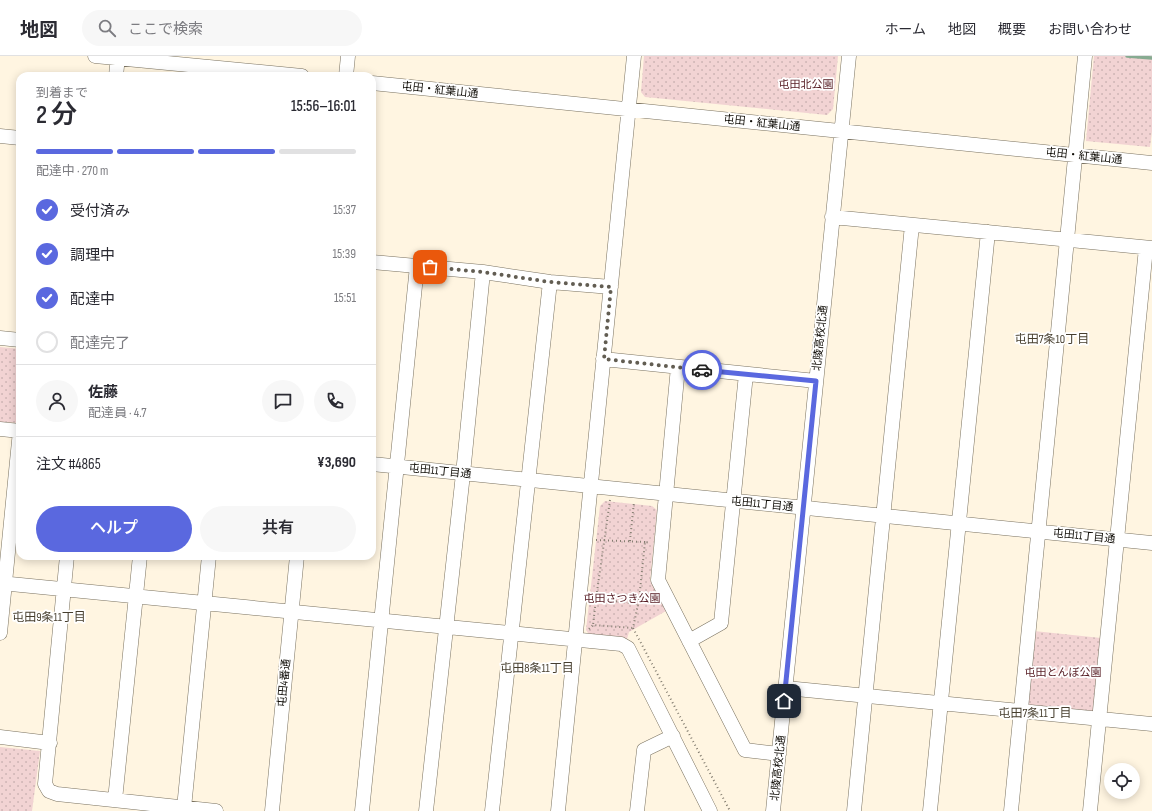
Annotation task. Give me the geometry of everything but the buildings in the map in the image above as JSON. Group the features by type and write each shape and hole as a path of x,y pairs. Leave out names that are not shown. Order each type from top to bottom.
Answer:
{"street":[{"path":"95,56 263,72"},
{"path":"346,72 348,56"},
{"path":"558,811 634,56"},
{"name":"北陵高校北通","path":"773,811 848,56"},
{"path":"116,72 118,57"},
{"path":"1011,811 1085,60"},
{"name":"屯田・紅葉山通","path":"376,83 1152,163"},
{"path":"0,136 16,138"},
{"path":"832,217 1149,248 1117,540 1090,811"},
{"path":"854,811 912,225"},
{"path":"930,811 988,232"},
{"path":"376,262 483,272 550,282 611,287"},
{"path":"362,811 417,266"},
{"path":"426,811 463,474 483,272"},
{"path":"492,811 550,282"},
{"path":"0,338 16,340"},
{"path":"604,359 816,381"},
{"path":"678,367 658,580 745,750 779,754"},
{"path":"689,641 721,623 746,374"},
{"path":"0,429 16,431"},
{"name":"屯田11丁目通","path":"376,464 1152,543"},
{"path":"0,633 2,583 16,465"},
{"path":"67,560 45,784 49,791 57,794 216,811"},
{"path":"115,800 140,560"},
{"path":"184,808 209,560"},
{"name":"屯田4番通","path":"272,811 297,560"},
{"path":"2,583 621,644 628,648 710,811"},
{"path":"786,688 1152,724"},
{"path":"637,811 644,750 673,736"},
{"path":"0,737 50,743"}],"path":[{"path":"588,630 593,625 610,498"},
{"path":"630,542 634,500"},
{"path":"592,540 654,543"},
{"path":"645,542 640,600 633,628 730,811"},
{"path":"640,600 657,589"},
{"path":"587,598 639,604"},
{"path":"593,625 633,628"}],"green space":[{"name":"屯田北公園","path":"644,56 838,56 833,109 827,115 645,97 641,92"},
{"path":"1094,56 1152,56 1152,131 1150,147 1086,141"},
{"path":"0,347 16,349 16,423 0,422"},
{"name":"屯田さつき公園","path":"605,501 652,506 657,510 650,580 666,611 629,632 627,639 590,636 586,630 600,506"},
{"name":"屯田とんぼ公園","path":"1034,631 1101,638 1093,713 1026,707"},
{"path":"0,747 40,751 32,811 0,811"}],"waterway":[{"path":"1127,56 1152,58"}],"way so far":[{"path":"430,267 483,272 550,282 611,287 604,359 702,370"}],"district":[{"name":"屯田7条10丁目","path":"1052,339"},
{"name":"屯田9条11丁目","path":"49,617"},
{"name":"屯田8条11丁目","path":"537,668"},
{"name":"屯田7条11丁目","path":"1035,713"}],"route":[{"path":"702,370 816,381 784,701"}]}
